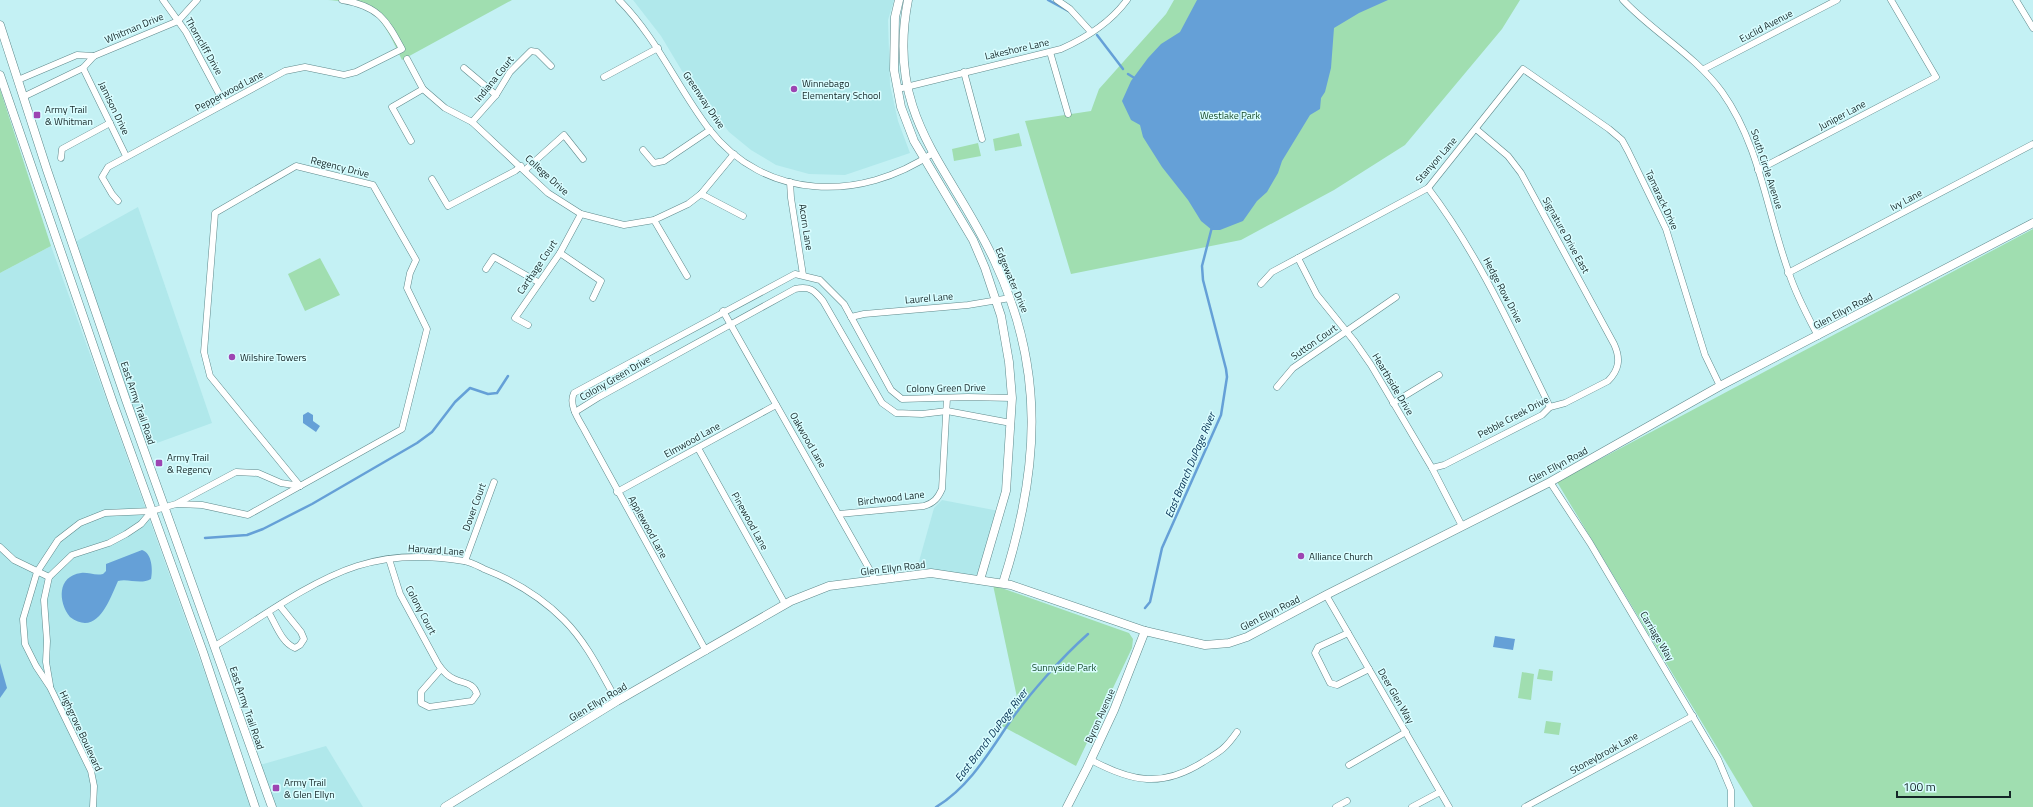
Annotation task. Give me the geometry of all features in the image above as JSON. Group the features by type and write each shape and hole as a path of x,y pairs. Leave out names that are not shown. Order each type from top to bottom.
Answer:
{"street":[{"name":"Thorncliff Drive","path":"163,0 186,32 224,104"},
{"name":"Whitman Drive","path":"23,97 83,68 94,56 178,20 197,0"},
{"name":"Pepperwood Lane","path":"118,201 102,177 108,167 126,156 294,68 314,68 331,74 344,75 356,72 402,49 389,25 374,11 360,3 342,0"},
{"name":"Greenway Drive","path":"619,0 637,20 658,48 710,130 734,154 762,172 790,182 810,186 848,187 887,177 933,153"},
{"name":"Edgewater Drive","path":"899,0 894,40 894,70 901,107 924,159 972,240 997,300 1010,362 1012,398 1006,491 980,580"},
{"name":"Edgewater Drive","path":"908,0 904,20 904,67 912,106 933,153 995,262 1016,313 1025,346 1030,383 1033,440 1027,491 1011,560 1003,583"},
{"path":"1057,0 1070,9 1091,32"},
{"name":"Lakeshore Lane","path":"898,89 1050,52 1081,40 1105,24 1127,0"},
{"name":"South Circle Avenue","path":"1623,0 1654,29 1704,69 1737,114 1748,139 1758,170 1788,273 1818,336"},
{"name":"Euclid Avenue","path":"1704,69 1837,0"},
{"name":"Juniper Lane","path":"1758,170 1936,77 1890,0"},
{"path":"2016,0 2033,28"},
{"name":"East Army Trail Road","path":"0,25 23,97 164,507 272,807"},
{"path":"604,77 658,48"},
{"name":"Indiana Court","path":"472,122 496,94 510,72 531,52 537,52 551,66"},
{"path":"1050,52 1068,114"},
{"name":"Whitman Drive","path":"18,80 77,55 94,56"},
{"name":"College Drive","path":"407,60 423,89 445,108 472,122 523,168 548,193 581,214 624,225 654,220 688,204 701,194 734,154"},
{"name":"Jamison Drive","path":"83,68 126,156"},
{"path":"464,68 496,94"},
{"name":"Stanyon Lane","path":"1261,284 1272,272 1428,188 1523,69"},
{"name":"Tamarack Drive","path":"1523,69 1609,128 1622,140 1666,229 1705,355 1720,386"},
{"path":"964,72 982,139"},
{"path":"0,74 255,807"},
{"path":"411,141 392,106 423,89"},
{"path":"61,158 62,149 110,123"},
{"name":"Signature Drive East","path":"1476,129 1508,156 1521,173 1614,344 1617,351 1619,365"},
{"path":"643,150 654,163 664,161 710,130"},
{"path":"432,179 448,206 523,168 564,135 583,159"},
{"name":"Ivy Lane","path":"1788,273 2033,144"},
{"name":"Regency Drive","path":"177,503 202,505 248,515 300,486 402,429 427,329 407,288 410,273 416,260 373,185 296,166 215,212 204,352 210,376 300,486"},
{"name":"Acorn Lane","path":"790,182 791,198 804,275"},
{"name":"Hedge Row Drive","path":"1428,188 1463,237 1516,336 1550,407"},
{"path":"701,194 743,216"},
{"name":"Carthage Court","path":"528,325 515,318 538,282 560,253 581,214"},
{"path":"654,220 687,276"},
{"name":"Glen Ellyn Road","path":"446,807 617,701 706,651 785,604 829,586 931,573 1003,583 1145,631 1205,645 1229,643 1254,633 1550,482 1720,386 2033,223"},
{"path":"560,253 601,281 593,298"},
{"path":"486,269 494,257 538,282"},
{"name":"Hearthside Drive","path":"1298,258 1317,295 1371,365 1432,468 1462,526"},
{"name":"Colony Green Drive","path":"1011,422 947,411 922,414 896,413 882,403 823,301 816,292 806,287 795,289 599,397 575,412 571,399 574,393 788,276 795,274 820,280 844,304 891,390 902,399 1012,398"},
{"name":"Sutton Court","path":"1277,387 1293,368 1396,297"},
{"name":"Laurel Lane","path":"851,317 864,314 1010,298"},
{"name":"Oakwood Lane","path":"723,311 875,579"},
{"name":"Pebble Creek Drive","path":"1432,468 1444,465 1542,415 1550,407 1564,403 1608,381 1613,376 1619,365"},
{"path":"1393,403 1439,375"},
{"name":"Birchwood Lane","path":"839,514 924,506 933,503 942,489 947,398"},
{"name":"Elmwood Lane","path":"617,492 776,405"},
{"name":"Applewood Lane","path":"575,412 617,492 706,651"},
{"name":"Pinewood Lane","path":"698,448 785,604"},
{"name":"Regency Drive","path":"37,572 58,540 80,523 106,513 152,511 177,503 236,472 258,473 281,483 300,486"},
{"name":"Dover Court","path":"464,561 494,482"},
{"name":"Carriage Way","path":"1550,482 1590,543 1693,716 1728,780 1731,790 1731,807"},
{"name":"Regency Drive","path":"49,577 72,555 109,543 126,534 141,524 152,511"},
{"path":"0,547 14,560 49,577"},
{"name":"Harvard Lane","path":"215,646 328,578 357,566 389,559 426,557 464,561 513,581 545,602 565,621 581,640 617,701"},
{"name":"Colony Court","path":"389,559 400,594 441,668 454,679 475,688 477,694 472,701 429,707 420,703 421,692 441,668"},
{"name":"Highgrove Boulevard","path":"37,572 22,619 25,644 36,666 50,687 90,771 94,786 93,807"},
{"name":"Highgrove Boulevard","path":"49,577 44,600 47,641 46,662 50,687"},
{"name":"Deer Glen Way","path":"1326,595 1449,807"},
{"path":"269,613 289,646 295,648 300,645 304,638 301,632 280,606"},
{"name":"Byron Avenue","path":"1066,807 1091,760 1119,699 1145,631"},
{"path":"1348,633 1318,647 1315,653 1330,683 1337,685 1369,669"},
{"name":"Stoneybrook Lane","path":"1525,807 1693,716"},
{"path":"1091,760 1121,775 1148,780 1165,779 1181,774 1226,748 1237,732"},
{"path":"1349,765 1406,732"},
{"path":"1412,807 1440,792"},
{"path":"1336,807 1347,801"}],"shaded area":[{"name":"Winnebago Elementary School","path":"633,0 894,0 888,20 890,85 898,121 910,153 845,175 809,174 776,165 751,150 729,132 682,71 661,36"},
{"path":"138,207 212,423 146,447 75,242"},
{"path":"51,246 253,807 0,807 0,273"},
{"path":"942,500 999,511 979,578 916,572 934,508"},
{"path":"326,746 363,807 276,807 260,765"}],"green space":[{"path":"328,0 512,0 402,60 395,44 380,20 374,14 355,4 344,1"},
{"name":"Westlake Park","path":"1174,0 1520,0 1502,29 1405,145 1334,190 1241,240 1071,274 1025,121 1091,111 1099,89 1166,14"},
{"path":"0,89 51,246 0,273"},
{"path":"1019,133 1022,146 995,151 993,139"},
{"path":"978,143 981,156 954,161 952,149"},
{"path":"2033,229 2033,807 1753,807 1557,482"},
{"path":"320,258 340,295 305,311 288,274"},
{"name":"Sunnyside Park","path":"993,585 1129,633 1133,639 1132,648 1076,766 1002,726 1018,702"},
{"path":"1539,669 1553,671 1552,681 1537,679"},
{"path":"1522,672 1534,674 1531,700 1518,698"},
{"path":"1546,721 1561,723 1559,735 1544,733"}],"water":[{"path":"1197,0 1388,0 1359,13 1334,28 1331,68 1325,92 1321,98 1320,109 1310,115 1282,161 1278,173 1267,192 1257,201 1243,221 1220,230 1212,230 1201,221 1188,200 1162,167 1143,137 1140,125 1131,120 1122,101 1131,81 1148,58 1161,44 1180,32"},
{"path":"308,412 313,415 313,421 320,426 316,432 303,423 303,415"},
{"path":"142,550 150,558 152,567 151,579 147,581 118,581 102,613 88,623 80,622 70,617 63,604 62,597 62,590 67,579 73,575 81,573 97,575 103,574 106,571 106,564"},
{"path":"1495,636 1515,639 1513,650 1493,647"},
{"path":"0,663 7,688 0,698"}],"waterway":[{"path":"1048,0 1072,13"},
{"path":"1097,35 1123,69"},
{"path":"1128,74 1136,79"},
{"name":"East Branch DuPage River","path":"1145,608 1150,602 1162,548 1221,415 1227,377 1226,369 1203,280 1202,266 1212,227"},
{"path":"205,538 247,535 263,529 312,504 417,443 432,432 455,402 470,388 488,394 497,393 508,376"},
{"name":"East Branch DuPage River","path":"936,807 948,799 968,780 1036,688 1088,634"}],"place":[{"name":"Winnebago Elementary School","path":"794,89"},
{"name":"Army Trail & Whitman","path":"37,115"},
{"name":"Wilshire Towers","path":"232,357"},
{"name":"Army Trail & Regency","path":"159,463"},
{"name":"Alliance Church","path":"1301,556"},
{"name":"Army Trail & Glen Ellyn","path":"276,788"}]}
